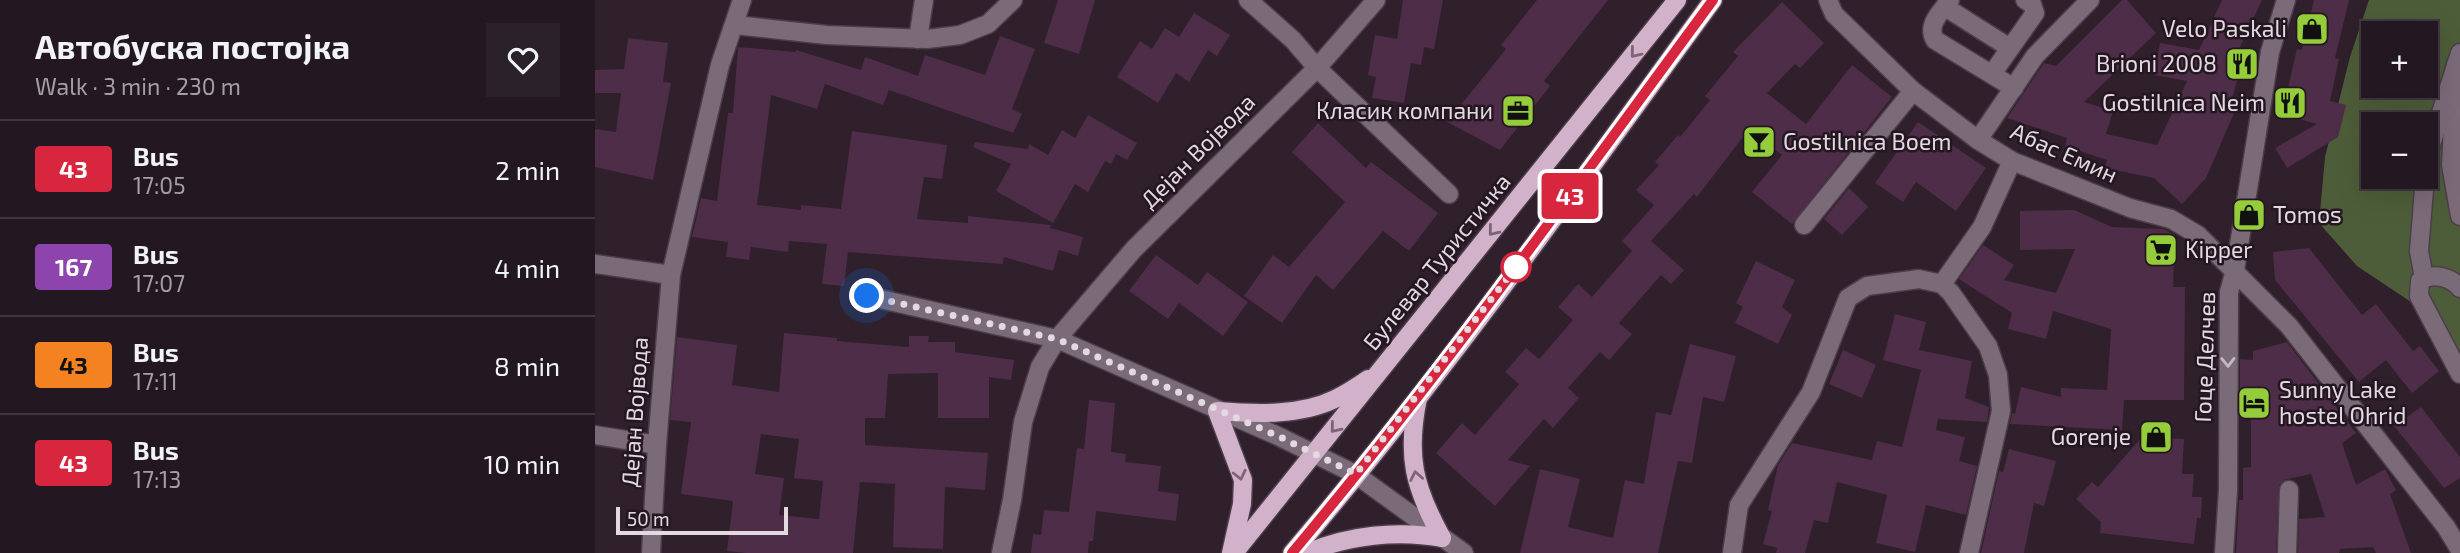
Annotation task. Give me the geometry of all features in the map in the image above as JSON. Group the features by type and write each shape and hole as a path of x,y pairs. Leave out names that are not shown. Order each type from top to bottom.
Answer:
{"main road":[{"name":"Булевар Туристичка","path":"1232,553 1381,372 1677,0"},
{"path":"1292,553 1419,395 1713,0"},
{"path":"1232,553 1242,504 1243,480 1217,411 1262,413 1301,410 1334,400 1381,372"},
{"path":"1419,395 1413,421 1414,467 1418,489 1442,538"},
{"path":"1307,553 1336,541 1349,539 1420,534 1442,538"}],"street":[{"name":"Дејан Војвода","path":"651,553 671,275 720,65 742,0"},
{"path":"918,39 924,0"},
{"path":"735,25 827,35 918,39 960,35 988,24 1013,0"},
{"path":"1248,0 1293,40 1317,68 1449,194"},
{"name":"Дејан Војвода","path":"1000,553 1012,500 1023,422 1040,367 1057,339 1134,249 1317,68 1375,0"},
{"name":"Абас Емин","path":"1814,0 1831,7 1913,91 1978,140 2012,161 2130,208 2171,219 2198,235 2288,326 2446,527 2460,550"},
{"path":"1992,74 2035,13 2032,4 2025,0"},
{"path":"1978,140 2035,56 2090,0"},
{"name":"Гоце Делчев","path":"2224,553 2228,490 2229,292 2235,270 2270,52 2286,0"},
{"path":"2010,48 1947,3 1932,26 1931,33 1935,40 2014,88"},
{"path":"2438,122 2458,59"},
{"path":"2458,59 2451,165 2460,216"},
{"path":"1804,225 1913,91"},
{"path":"1942,284 1982,227 2012,161"},
{"path":"2424,189 2419,251 2424,278"},
{"path":"595,264 671,275"},
{"path":"2460,288 2453,280 2431,276 2420,281 2419,296 2460,374"},
{"path":"1732,553 1739,505 1811,392 1848,298 1867,286 1919,279 1942,284 1951,293 1989,345 1998,375 2001,411 1969,553"},
{"path":"867,296 1057,339 1356,474 1464,553"},
{"path":"595,435 657,445"},
{"path":"2287,553 2289,490"}],"green space":[{"path":"2369,0 2460,0 2460,355 2411,302 2357,266 2319,223 2325,157 2361,24 2361,98 2438,98 2438,21 2362,21"}],"building":[{"path":"1058,0 1095,0 1079,54 1044,43"},
{"path":"1403,0 1443,0 1434,49 1424,47 1421,65 1411,63 1404,103 1372,98 1376,77 1368,75 1375,35 1397,39"},
{"path":"1537,0 1608,0 1544,81 1550,86 1500,150 1447,122 1506,49 1501,45"},
{"path":"2122,0 2127,0 2156,33 2084,102 2113,111 2106,134 2157,145 2187,81 2154,75 2160,43 2199,50 2222,0 2262,0 2239,49 2245,51 2231,103 2238,104 2206,178 2182,204 2154,178 2105,168 2107,160 2065,146 2067,138 2007,118 2044,63 2056,66"},
{"path":"2314,0 2349,0 2335,58 2339,59 2330,101 2346,105 2338,137 2287,168 2275,148 2317,124 2282,114 2297,49 2302,50"},
{"path":"1782,2 1824,43 1800,68 1795,64 1767,93 1806,124 1852,65 1892,97 1792,224 1752,192 1782,155 1749,129 1697,197 1694,194 1651,241 1684,270 1671,284 1661,275 1619,323 1632,334 1609,360 1600,352 1568,388 1579,398 1553,428 1544,419 1508,460 1530,466 1495,506 1436,453 1462,423 1475,435 1519,384 1505,372 1526,348 1539,359 1573,320 1558,307 1578,284 1592,297 1632,251 1622,241 1654,205 1636,190 1659,165 1655,162 1678,135 1680,137 1710,100 1705,96 1738,56 1733,52"},
{"path":"1194,13 1230,35 1217,56 1208,50 1189,82 1176,73 1158,103 1117,77 1140,41 1152,49 1165,28 1179,37"},
{"path":"1000,36 1035,49 1012,109 1022,114 1013,133 889,90 883,105 825,84 817,109 771,95 757,205 801,210 801,205 841,209 852,131 947,145 942,179 924,177 917,219 968,223 968,216 1051,225 1050,228 1083,237 1078,256 1059,250 1053,271 1004,257 1003,264 848,252 844,286 822,284 827,244 789,241 788,252 751,247 749,260 726,257 728,242 692,237 701,198 717,201 728,113 733,113 738,47 796,50 861,70 865,57 918,76 925,55 985,75"},
{"path":"628,38 668,43 663,82 671,83 653,180 595,167 595,129 616,132 621,93 595,93 595,70 624,69"},
{"path":"1088,115 1137,143 1127,160 1116,154 1111,164 1105,161 1088,192 1075,184 1053,223 996,191 1011,164 973,147 975,142 1028,149 1029,144 1048,155 1062,130 1075,138"},
{"path":"1918,122 1986,168 1956,211 1916,182 1903,202 1875,183"},
{"path":"1318,123 1366,168 1371,162 1438,213 1409,251 1383,231 1333,290 1316,275 1282,323 1244,296 1273,255 1289,267 1345,202 1292,152"},
{"path":"1849,188 1868,207 1842,235 1824,219"},
{"path":"2074,210 2112,227 2163,229 2175,235 2173,287 2185,287 2184,400 2124,400 2122,430 2010,424 2021,387 2061,397 2061,388 2107,390 2111,329 2053,311 2046,339 2008,329 2012,313 1959,279 1983,245 2014,265 2004,280 2056,293 2075,249 2020,250 2020,211"},
{"path":"2309,248 2362,315 2376,304 2413,351 2420,346 2439,371 2412,393 2386,360 2359,382 2275,280 2273,252"},
{"path":"1156,255 1198,285 1207,272 1248,302 1223,336 1179,303 1168,319 1129,291"},
{"path":"1756,261 1795,280 1782,307 1792,315 1778,344 1735,323 1743,307 1736,303"},
{"path":"1895,314 1926,322 1919,350 1972,361 1965,398 1989,407 1987,422 1938,419 1936,430 1965,437 1959,461 1977,466 1966,515 1926,505 1915,552 1876,543 1887,495 1837,482 1828,523 1814,520 1805,553 1776,553 1777,548 1763,544 1772,511 1768,510 1778,465 1792,443 1872,460 1877,441 1902,447 1921,370 1883,360"},
{"path":"784,333 909,347 909,336 929,336 928,342 955,342 955,352 1014,360 1011,380 989,377 989,418 938,418 938,373 888,374 885,418 865,418 865,445 988,453 985,490 945,487 943,549 893,547 895,484 860,482 853,553 727,551 733,501 681,494 691,422 670,420 677,337 737,345 732,385 779,392","holes":["761,434 799,439 794,478 823,481 819,519 779,515 784,478 755,474"]},
{"path":"2287,342 2356,433 2342,443 2356,485 2385,469 2396,490 2390,494 2411,553 2376,553 2373,547 2340,549 2339,553 2298,553 2299,519 2325,517 2311,474 2284,480 2279,485 2276,553 2236,553 2239,500 2243,500 2243,468 2251,467 2251,418 2240,418 2240,359 2253,360 2253,351"},
{"path":"1690,344 1736,356 1724,402 1703,397 1692,463 1678,461 1658,553 1520,553 1540,469 1580,479 1568,527 1613,538 1625,480 1644,484 1656,412 1671,415"},
{"path":"1843,350 1876,365 1862,398 1829,384"},
{"path":"1089,400 1115,403 1111,452 1126,454 1125,462 1161,466 1158,491 1179,494 1176,521 1096,511 1093,541 1089,541 1088,553 1031,553 1033,534 1041,535 1044,510 1069,512 1077,448 1084,449"},
{"path":"2421,407 2460,457 2460,478 2444,488 2394,426"},
{"path":"2142,437 2184,439 2182,474 2194,474 2192,497 2202,497 2201,518 2197,518 2194,544 2100,533 2101,522 2076,499 2092,482 2098,487"},
{"path":"2009,449 2056,461 2044,506 2034,503 2024,553 1981,553 1999,471 2003,472"}],"bus line":[{"name":"43","path":"1292,553 1419,395 1713,0"}],"place":[{"name":"Velo Paskali","path":"2312,29"},
{"name":"Brioni 2008","path":"2242,64"},
{"name":"Gostilnica Neim","path":"2290,103"},
{"name":"Класик компани","path":"1518,111"},
{"name":"Gostilnica Boem","path":"1759,142"},
{"name":"Tomos","path":"2249,215"},
{"name":"Kipper","path":"2161,250"},
{"name":"Sunny Lake hostel Ohrid","path":"2254,403"},
{"name":"Gorenje","path":"2156,437"}],"route":[{"path":"867,296 1057,339 1278,436 1356,474 1516,267"}]}
